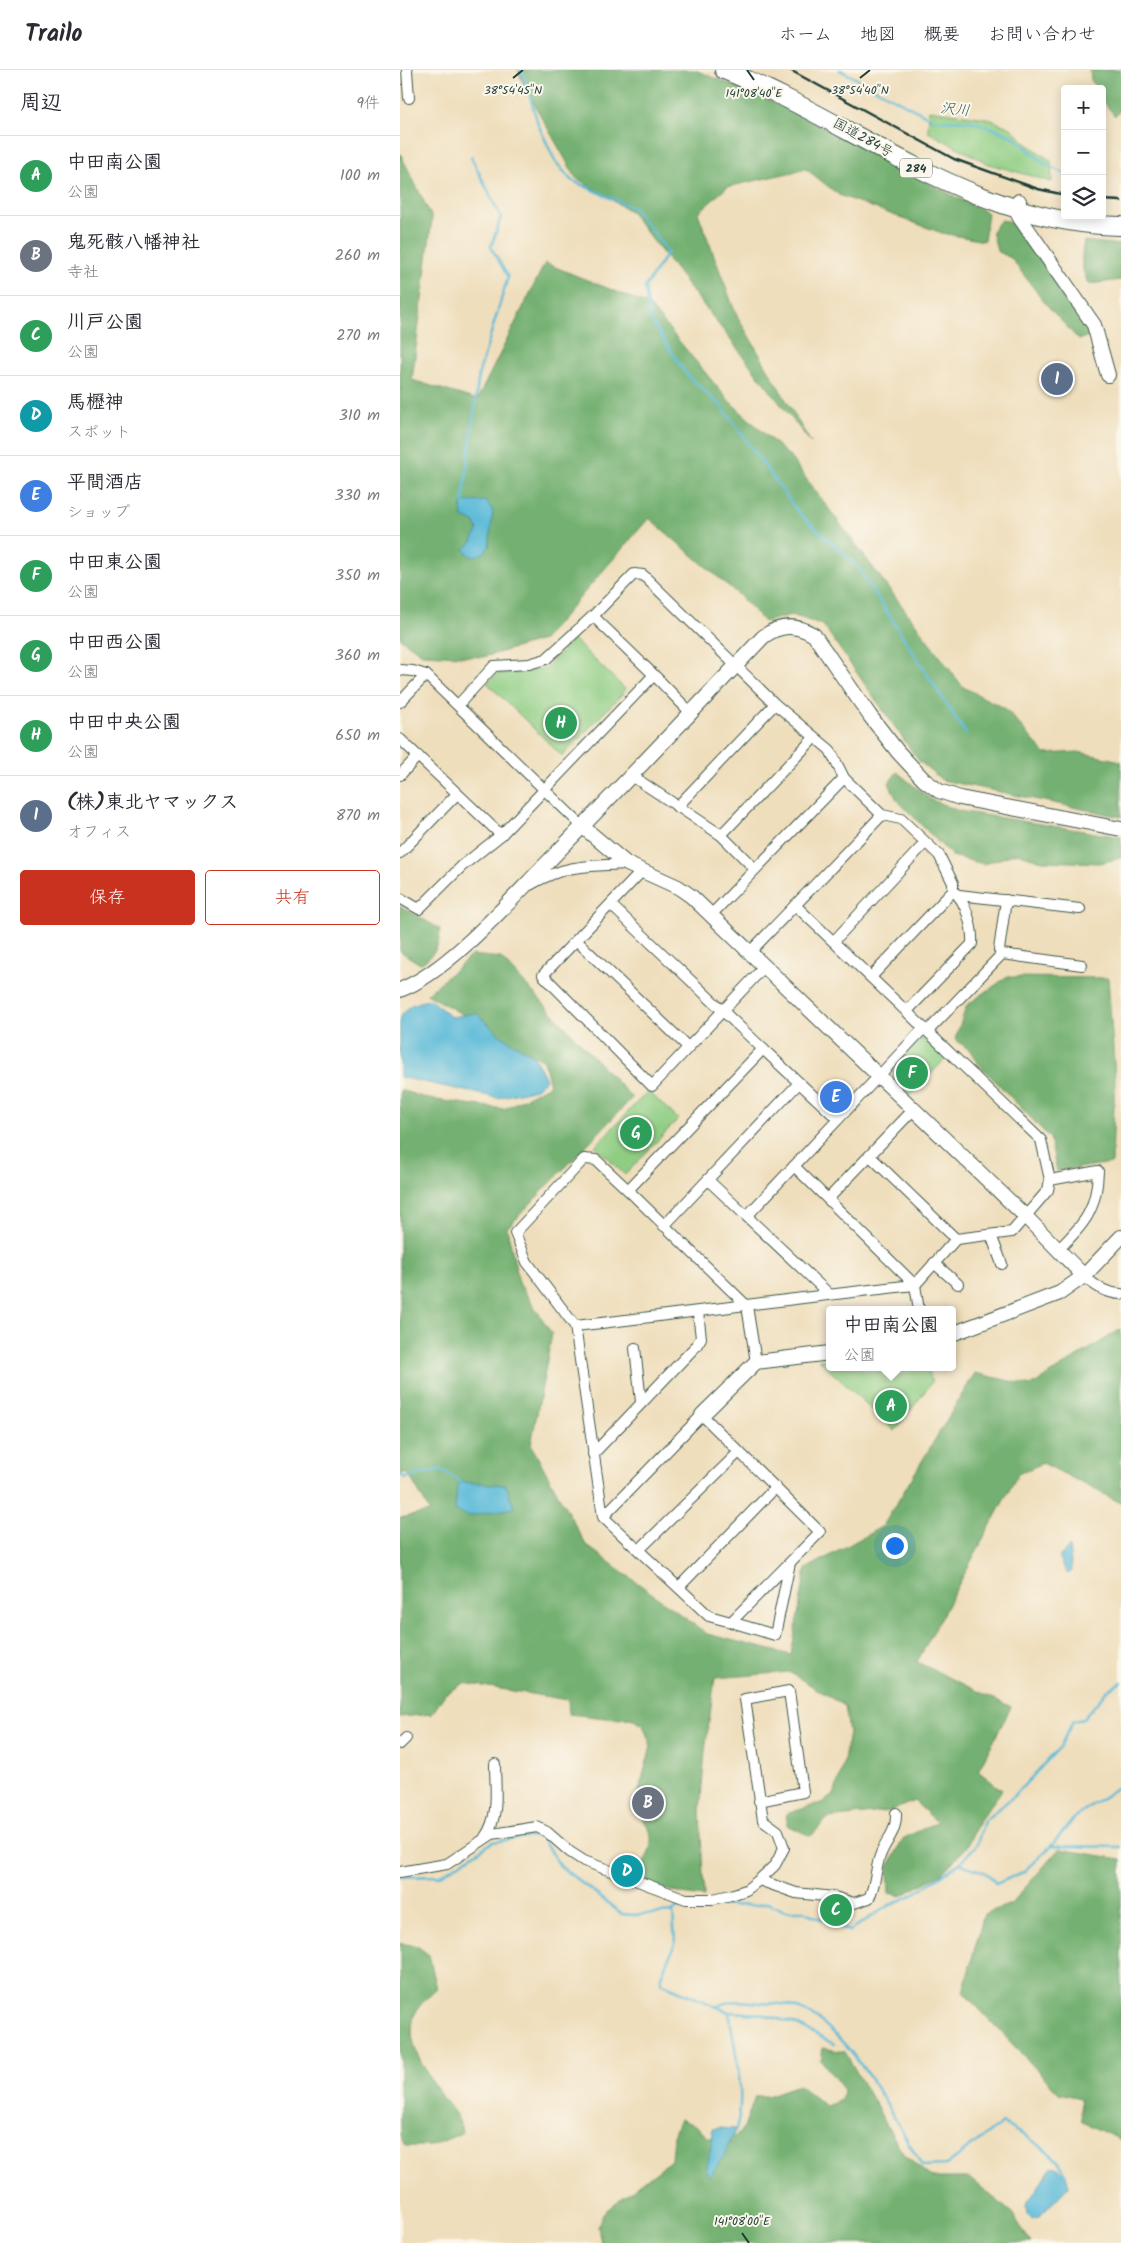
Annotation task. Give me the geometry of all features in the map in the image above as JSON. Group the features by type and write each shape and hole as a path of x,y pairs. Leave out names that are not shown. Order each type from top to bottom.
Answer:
{"highway":[{"name":"国道284号","path":"724,70 820,114 955,187 1018,205 1061,211"},
{"name":"国道284号","path":"745,70 797,92 962,181 1018,205 1040,217 1093,226 1121,226"},
{"path":"1106,216 1121,216"}],"street":[{"path":"407,70 409,98"},
{"path":"1018,205 1020,218 1094,325 1108,375"},
{"path":"458,705 494,666 529,664 546,659 593,616 634,574 643,575 776,704 830,750 844,778 882,815 901,819 939,855 973,932 972,944 906,1011"},
{"path":"593,616 691,713"},
{"path":"400,990 426,976 453,955 584,827 736,665 774,629 785,626 807,631 814,635 870,716 898,752 924,780 939,791 960,798 1121,829"},
{"path":"400,670 414,671 426,675 584,827 627,864 678,887 711,915 1025,1216 1084,1276 1096,1286 1112,1293 1121,1294"},
{"path":"400,702 426,675"},
{"path":"400,898 419,909 462,866 502,835 654,675"},
{"path":"677,807 776,704"},
{"path":"721,835 814,738"},
{"path":"400,739 502,835"},
{"path":"400,775 418,756"},
{"path":"632,776 721,835 756,869"},
{"path":"711,915 844,778"},
{"path":"400,853 457,794"},
{"path":"750,952 882,815"},
{"path":"834,941 925,843"},
{"path":"521,890 537,880 569,867 610,863 627,864"},
{"path":"642,871 543,975 652,1086 765,966"},
{"path":"956,893 1080,909"},
{"path":"871,977 956,893"},
{"path":"1002,954 1000,950 1006,900"},
{"path":"611,905 838,1119"},
{"path":"575,1326 915,1285 956,1239 1012,1232 1048,1190 1050,1180 1041,1140 834,941 795,906"},
{"path":"577,941 688,1048"},
{"path":"1002,954 1082,965"},
{"path":"747,1216 878,1076 1002,954"},
{"path":"628,1190 763,1049"},
{"path":"664,1226 799,1083"},
{"path":"828,1199 914,1109"},
{"path":"870,1156 956,1239"},
{"path":"756,1362 747,1306 596,1160 584,1159 515,1233 527,1262 575,1326 603,1517 709,1616 775,1635 790,1563"},
{"path":"794,1166 915,1285 919,1306"},
{"path":"1050,1180 1098,1171 1098,1192 1092,1209 1081,1227 1058,1250"},
{"path":"708,1180 829,1294"},
{"path":"991,1235 1002,1264"},
{"path":"956,1332 1060,1293 1084,1276 1121,1237"},
{"path":"934,1263 958,1284"},
{"path":"593,1454 696,1346 701,1338 698,1312"},
{"path":"635,1348 641,1402"},
{"path":"603,1517 756,1362 826,1353"},
{"path":"702,1415 820,1532 731,1622"},
{"path":"638,1550 739,1452"},
{"path":"679,1587 776,1487"},
{"path":"484,1837 537,1827 548,1832 570,1852 584,1860 686,1899 713,1899 746,1890 775,1865 784,1848 778,1831 763,1820 759,1801 745,1699 789,1691 803,1792 759,1801"},
{"path":"400,1872 447,1864 484,1837 492,1827 495,1807 494,1764"},
{"path":"759,1880 796,1893 834,1897 854,1903 870,1898 874,1889 880,1855 890,1839 896,1823 896,1813"}],"green space":[{"path":"518,70 695,70 764,98 858,144 930,184 988,213 984,241 942,233 839,195 806,169 727,187 698,213 736,314 811,443 630,211 576,178 525,88"},
{"path":"1090,70 1121,70 1121,109 1115,116 1106,105 1106,85 1094,85"},
{"path":"929,110 987,118 1011,128 1026,143 1051,161 1052,182 989,164 928,132"},
{"path":"400,153 432,218 412,380 477,400 545,263 649,305 728,400 789,456 963,687 1006,709 1045,754 1078,752 1121,761 1121,817 942,780 919,761 823,625 791,615 764,622 739,595 649,518 543,640 483,657 422,654 400,638"},
{"path":"1001,220 1014,222 1089,328 1088,336 1079,340 1045,303 1011,258 997,251 992,231"},
{"path":"1084,241 1121,245 1121,280 1089,284 1082,263"},
{"path":"573,639 626,690 562,756 487,683 496,674 546,668"},
{"path":"897,772 930,799 959,811 1121,837 1121,858 1100,863 1042,861 1017,853 984,864 952,856 897,800 889,783"},
{"path":"400,906 440,929 439,940 435,949 420,964 400,951"},
{"path":"472,955 501,958 632,1098 507,1228 519,1283 552,1334 531,1445 586,1545 707,1634 791,1655 806,1569 883,1526 975,1373 1031,1386 1121,1329 1121,1503 1043,1463 1018,1474 917,1662 1011,1707 978,1771 1002,1790 979,1821 966,1848 942,1873 901,1896 889,1893 888,1867 904,1838 937,1822 914,1801 891,1811 828,1818 811,1836 788,1826 786,1814 821,1803 834,1795 843,1766 849,1733 845,1706 789,1672 715,1678 705,1751 700,1811 704,1897 682,1894 647,1884 643,1869 650,1849 651,1838 646,1824 635,1806 651,1746 643,1725 631,1718 615,1719 569,1714 568,1700 464,1683 445,1694 432,1714 400,1717 400,1518 430,1512 408,1473 400,1473 400,1090 429,1099 504,1109 550,1085 544,1061 427,994"},
{"path":"1007,977 1108,978 1115,1077 1112,1163 1057,1171 1050,1138 975,1060 972,1052 955,1039 967,1005"},
{"path":"920,1039 929,1039 948,1056 909,1097 893,1080 893,1067"},
{"path":"648,1091 678,1119 625,1175 595,1146"},
{"path":"826,1359 826,1367 819,1360"},
{"path":"831,1371 928,1371 932,1382 895,1431"},
{"path":"1059,1849 1121,1859 1121,2140 1082,2122 1080,2098 1059,2093 963,1992 984,1914 1011,1904"},
{"path":"823,1898 852,1903 842,1915 836,1918 827,1916 823,1908"},
{"path":"400,1943 417,1946 429,1955 437,1989 418,2008 413,2020 414,2044 424,2068 456,2115 462,2133 431,2146 405,2146 400,2135"},
{"path":"823,2048 845,2052 904,2155 932,2178 970,2178 1012,2213 1031,2243 601,2243 598,2227 603,2213 671,2160 673,2136 680,2119 697,2126 707,2137 735,2137 744,2127 755,2096 767,2096 799,2085 826,2106 841,2100 844,2090 821,2060"}],"water":[{"path":"486,501 493,511 489,547 484,553 473,557 464,549 471,543 478,530 474,522 463,517 461,510 463,502"},
{"path":"430,999 451,1017 476,1013 500,1035 533,1055 546,1079 536,1089 498,1098 400,1077 400,1017 411,1005"},
{"path":"461,1482 506,1485 514,1508 469,1516 455,1511 457,1487"},
{"path":"1069,1547 1072,1571 1068,1574 1060,1561 1060,1556"},
{"path":"712,2129 736,2129 723,2157 710,2176 706,2172 713,2136"},
{"path":"1057,2167 1066,2175 1069,2186 1039,2217 1032,2219 1027,2215 1026,2205 1051,2168"}],"waterway":[{"path":"522,70 538,124 555,161 571,180 635,209 668,252 645,287 650,319 687,375 722,407 798,512 857,566 966,734"},
{"name":"沢川","path":"840,70 934,120 969,121 1014,137 1045,164 1061,172"},
{"path":"463,502 479,373 508,277 491,247 501,217 471,157"},
{"path":"400,1474 405,1478 441,1469 461,1482"},
{"path":"400,1877 439,1876 493,1842 539,1835 561,1867 622,1914 673,1912 677,1907 757,1905 768,1903 785,1911 803,1911 849,1931 888,1906 912,1895 960,1863 977,1844 984,1821 1014,1796 1060,1747 1073,1721 1083,1719 1107,1691 1121,1682"},
{"path":"1051,1846 1076,1816 1121,1785"},
{"path":"960,1863 984,1872 996,1884 1023,1872 1051,1846 1121,1847"},
{"path":"673,1912 675,1944 661,1976 661,1983 729,2012 762,2014 795,2024 834,2044"},
{"path":"716,2007 727,2002 738,2001 780,2004 791,2006 812,2015 832,2031 867,2074 922,2166 946,2165 1002,2123 1048,2151 1062,2166 1066,2175"},
{"path":"729,2012 740,2087 739,2116 736,2129"}],"railway":[{"path":"790,70 954,159 1038,189 1061,194"},
{"path":"1106,200 1121,201"}],"place":[{"name":"(株)東北ヤマックス","path":"1057,379"},
{"name":"中田中央公園","path":"561,723"},
{"name":"中田東公園","path":"912,1073"},
{"name":"平間酒店","path":"836,1097"},
{"name":"中田西公園","path":"636,1133"},
{"name":"中田南公園","path":"891,1406"},
{"name":"鬼死骸八幡神社","path":"648,1803"},
{"name":"馬櫪神","path":"627,1871"},
{"name":"川戸公園","path":"836,1910"}]}
